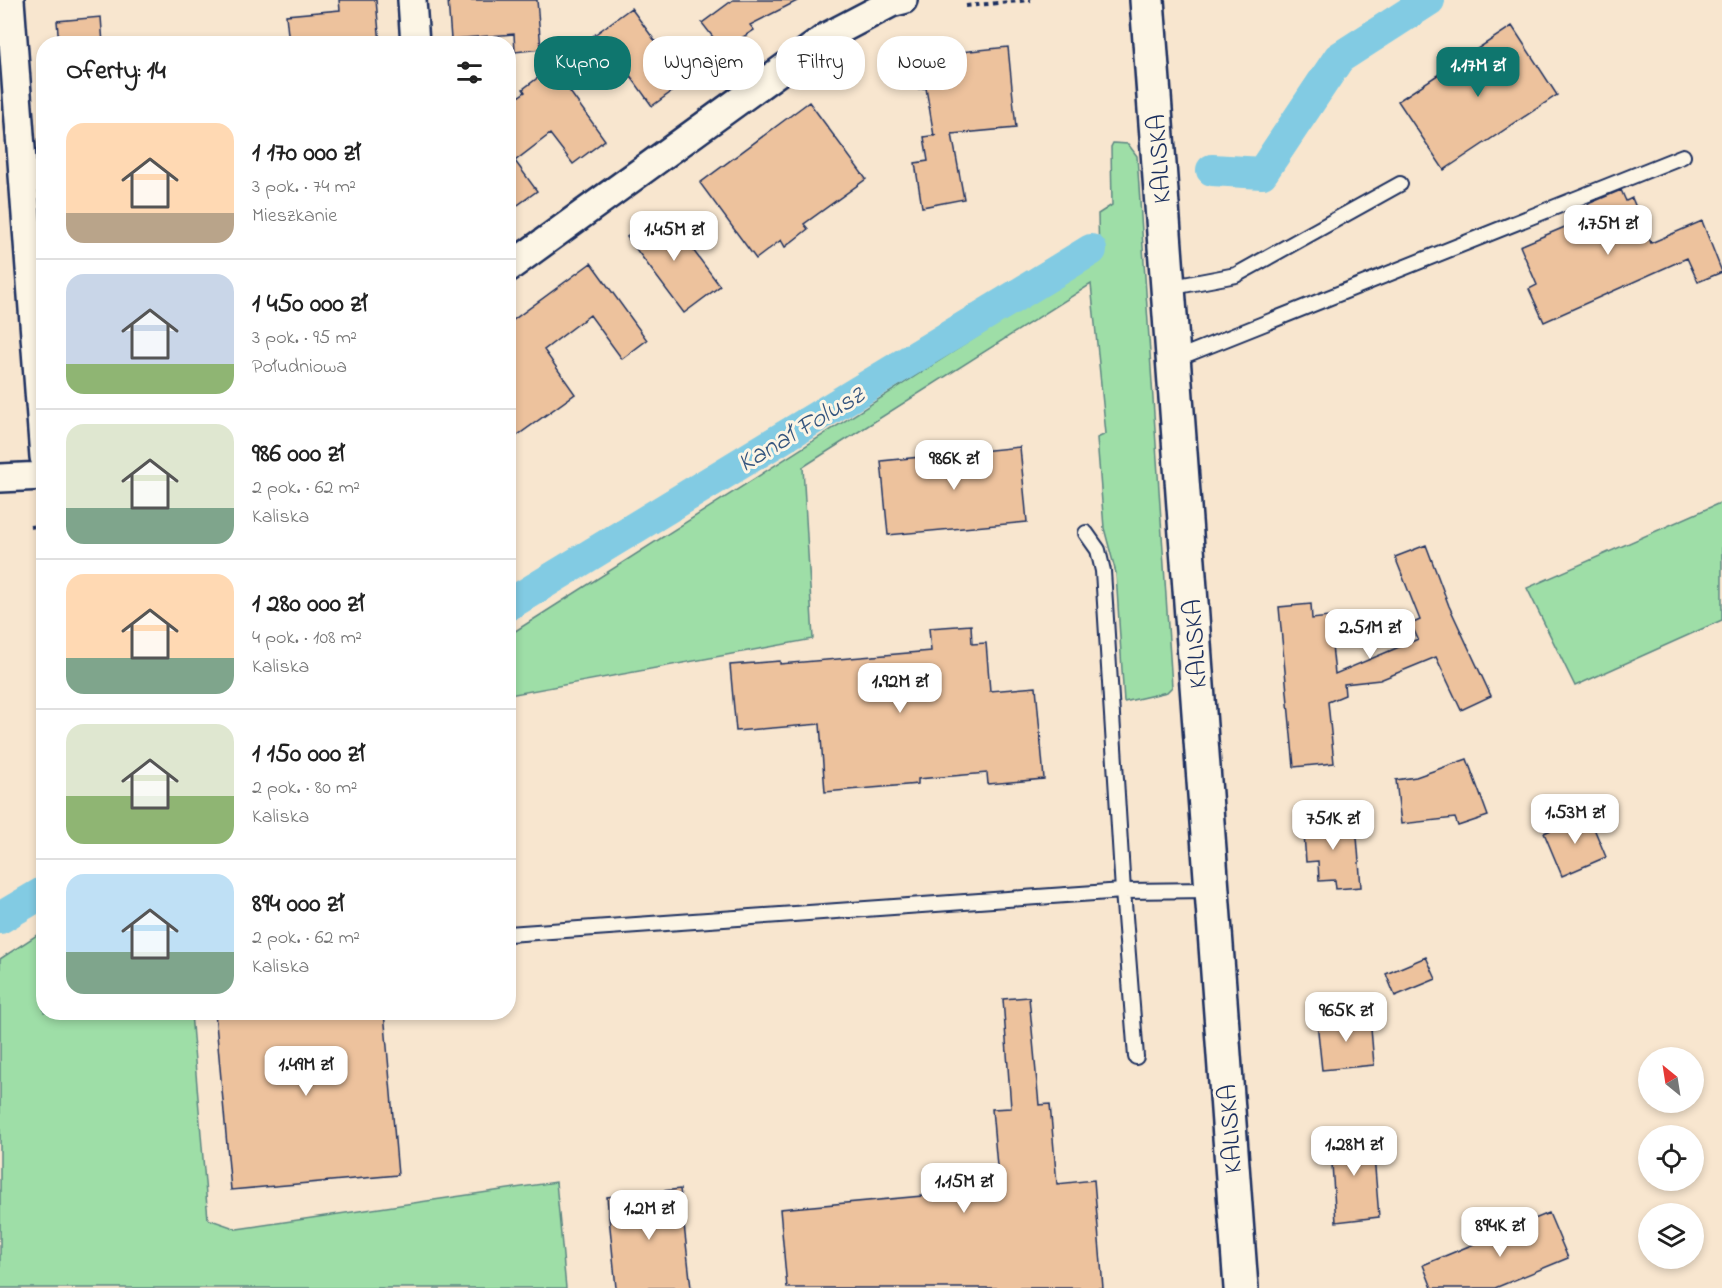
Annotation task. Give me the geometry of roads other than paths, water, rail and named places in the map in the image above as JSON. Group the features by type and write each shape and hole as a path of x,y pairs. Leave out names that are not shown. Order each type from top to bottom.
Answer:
{"main road":[{"name":"KALISKA","path":"1147,0 1241,1288"}],"street":[{"path":"10,0 36,349"},
{"path":"412,0 414,36"},
{"path":"516,262 828,36 891,3 903,0"},
{"path":"0,478 36,476"}],"lane":[{"path":"1173,360 1683,156"},
{"path":"1167,288 1236,275 1400,184"},
{"path":"1086,533 1098,550 1103,571 1136,1057"},
{"path":"516,933 1123,891 1212,890"}],"waterway":[{"name":"Kanał Folusz","path":"1212,170 1262,173 1339,58 1429,0"},
{"name":"Kanał Folusz","path":"516,600 1091,250"},
{"name":"Kanał Folusz","path":"0,918 36,897"}]}
